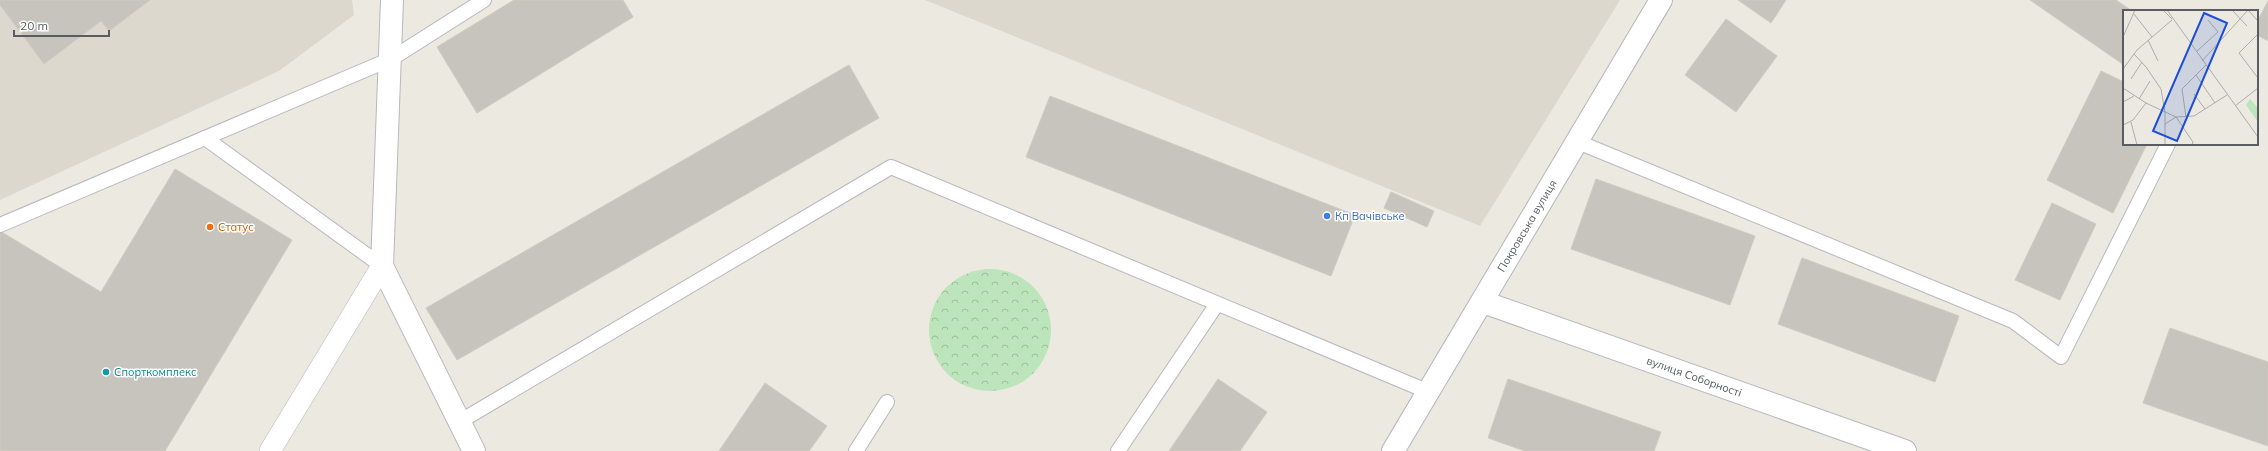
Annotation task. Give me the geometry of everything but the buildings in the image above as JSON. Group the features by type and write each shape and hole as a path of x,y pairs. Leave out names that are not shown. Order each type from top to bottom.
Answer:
{"main road":[{"path":"392,0 391,59 382,266 474,451"},
{"name":"Покровська вулиця","path":"1394,451 1661,0"},
{"name":"вулиця Соборності","path":"1483,302 1905,451"}],"street":[{"path":"270,451 382,266"}],"lane":[{"path":"0,226 391,59 484,0"},
{"path":"205,138 382,266"},
{"path":"1578,142 2013,321 2061,357 2167,145"},
{"path":"459,422 891,167 1429,392"},
{"path":"1118,451 1217,304"},
{"path":"856,451 886,402"}],"shaded area":[{"path":"0,0 352,0 354,15 279,71 0,200"},
{"path":"925,0 1620,0 1480,226"}],"green space":[{"path":"990,269 1002,270 1013,274 1024,279 1033,287 1041,296 1046,307 1050,318 1050,342 1046,353 1041,364 1033,373 1024,381 1013,386 1002,390 990,391 978,390 967,386 956,381 947,373 939,364 934,353 930,342 929,330 930,318 934,307 939,296 947,287 956,279 967,274 978,270"}],"place":[{"name":"Кп Вачівське","path":"1327,216"},
{"name":"Статус","path":"210,227"},
{"name":"Спорткомплекс","path":"106,372"}]}
